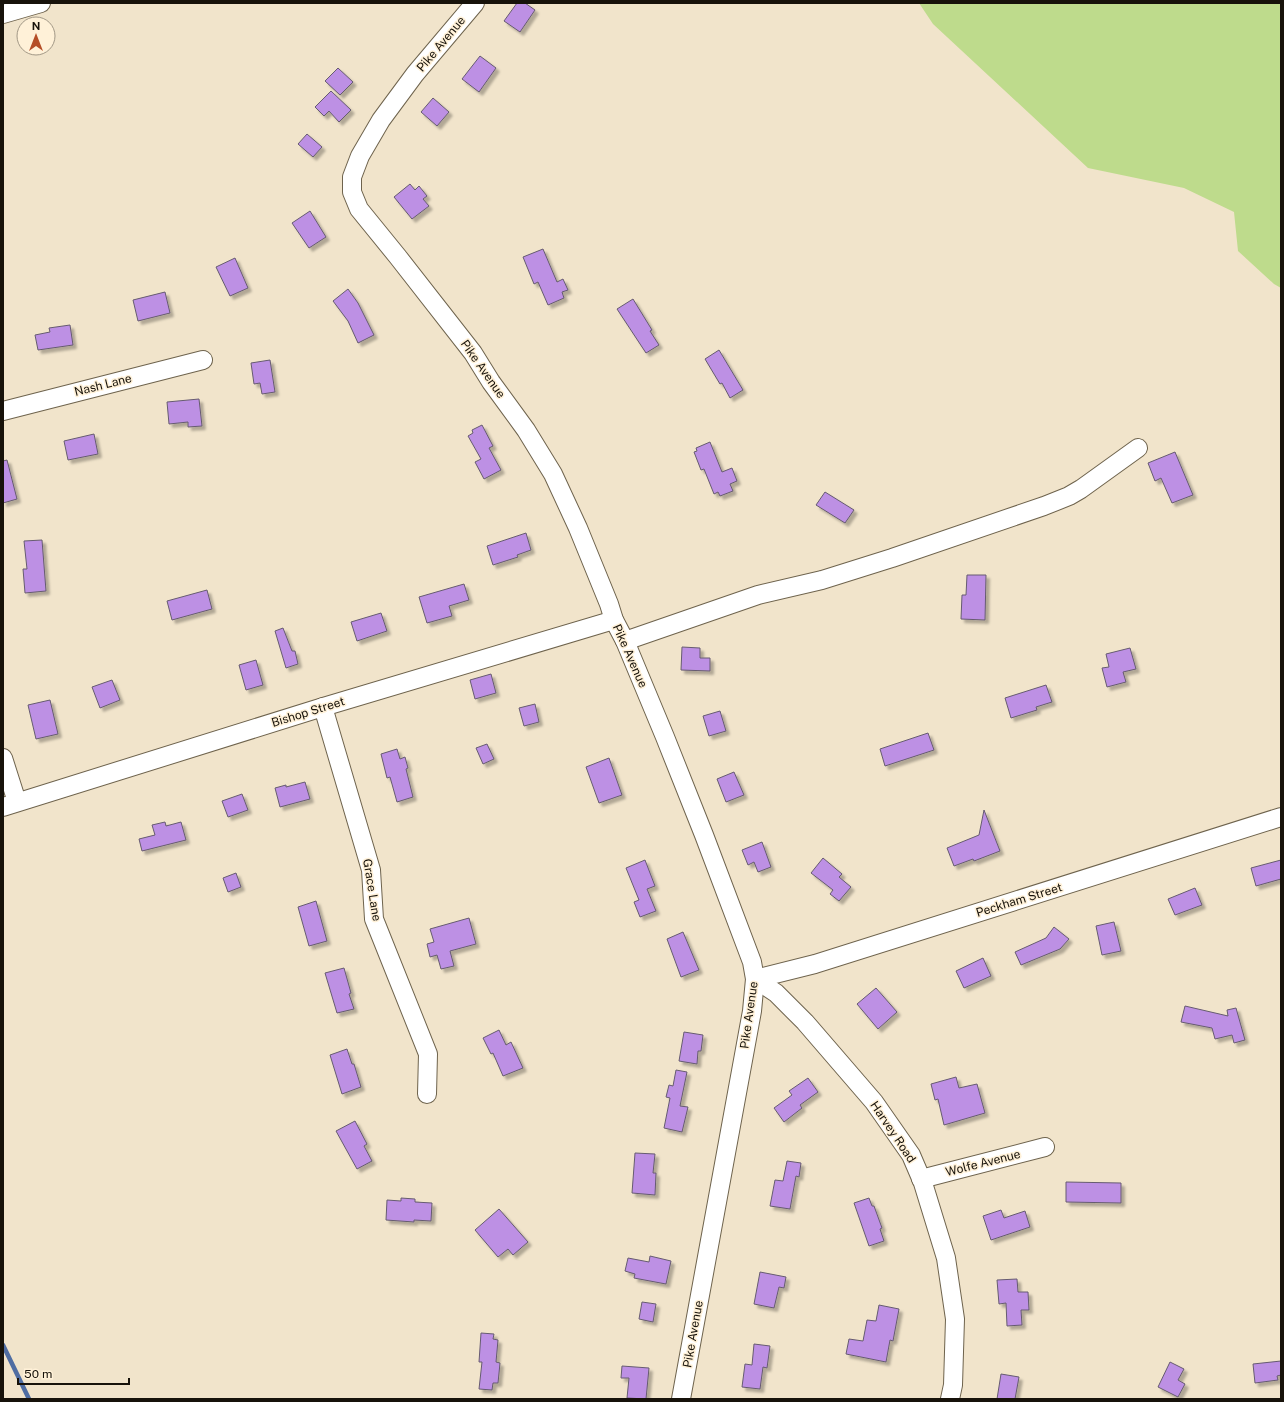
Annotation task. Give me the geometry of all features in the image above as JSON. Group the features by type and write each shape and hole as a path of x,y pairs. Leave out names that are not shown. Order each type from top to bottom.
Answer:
{"street":[{"path":"3,14 41,3"},
{"name":"Pike Avenue","path":"475,3 416,74 381,120 360,156 352,177 352,192 359,209 468,347 526,430 553,474 609,604 614,620 625,641 704,835 752,962 756,979 752,1011 681,1399"},
{"name":"Nash Lane","path":"3,411 203,360"},
{"path":"625,641 758,595 822,580 892,558 1050,504 1082,489 1138,448"},
{"name":"Bishop Street","path":"10,804 324,707 614,620"},
{"name":"Grace Lane","path":"324,707 371,870 374,919 428,1054 427,1094"},
{"path":"3,758 10,804"},
{"name":"Peckham Street","path":"756,979 815,964 1281,817"},
{"name":"Harvey Road","path":"756,979 776,993 795,1011 874,1102 911,1155 921,1178 946,1258 955,1319 953,1384 950,1399"},
{"name":"Wolfe Avenue","path":"921,1178 1045,1148"}],"green space":[{"path":"919,3 1281,3 1281,288 1274,284 1238,251 1234,212 1184,188 1088,168 933,24"}],"building":[{"path":"517,3 525,3 535,10 520,32 504,21"},
{"path":"480,56 496,68 479,92 462,79"},
{"path":"338,68 353,82 340,95 325,81"},
{"path":"331,91 351,110 339,122 329,111 324,116 315,107"},
{"path":"433,98 449,112 437,126 421,112"},
{"path":"307,134 322,147 313,157 298,144"},
{"path":"410,184 415,190 419,186 427,196 423,199 429,206 412,219 394,197"},
{"path":"310,211 326,237 309,248 292,223"},
{"path":"543,249 557,282 563,279 568,290 562,292 564,298 548,305 538,282 534,284 523,257"},
{"path":"235,258 248,288 230,296 216,267"},
{"path":"348,289 358,303 374,335 358,343 348,321 333,301"},
{"path":"165,292 170,313 138,321 133,300"},
{"path":"633,299 652,330 650,331 659,345 646,353 617,309"},
{"path":"70,325 73,345 38,350 35,335 50,332 49,328"},
{"path":"719,350 743,390 730,398 722,383 720,384 705,359"},
{"path":"270,360 275,392 262,394 260,383 254,384 251,363"},
{"path":"199,399 202,426 188,427 188,422 169,424 167,402"},
{"path":"482,425 493,446 489,448 501,470 484,479 475,462 481,459 468,436 473,433 472,430"},
{"path":"94,434 98,454 68,460 64,441"},
{"path":"710,442 722,472 732,468 737,481 730,484 733,491 720,496 718,492 714,494 704,469 701,470 694,452 697,451 696,448"},
{"path":"1175,452 1193,495 1172,503 1161,478 1155,481 1148,463"},
{"path":"7,460 17,499 3,503 3,461"},
{"path":"825,492 854,510 845,523 816,505"},
{"path":"526,533 531,550 517,555 518,557 493,565 487,546"},
{"path":"42,540 46,591 25,593 23,569 27,569 24,541"},
{"path":"967,575 986,575 985,620 961,619 962,595 966,595"},
{"path":"464,584 469,600 449,606 452,616 427,623 419,597"},
{"path":"207,590 212,609 172,620 167,601"},
{"path":"381,613 387,631 357,641 351,622"},
{"path":"283,628 292,651 295,651 298,664 286,668 275,631"},
{"path":"682,647 700,648 700,658 710,658 710,671 681,670"},
{"path":"1130,648 1136,669 1123,672 1126,682 1107,687 1102,668 1109,667 1106,654"},
{"path":"256,660 263,685 246,690 239,665"},
{"path":"491,674 496,693 475,699 470,680"},
{"path":"112,680 120,700 100,708 92,687"},
{"path":"1046,685 1052,702 1036,707 1037,710 1011,718 1005,698"},
{"path":"50,700 58,734 36,739 28,705"},
{"path":"535,704 539,722 524,726 519,708"},
{"path":"720,711 726,731 709,736 703,716"},
{"path":"928,733 934,750 885,766 880,749"},
{"path":"487,744 494,759 483,764 476,748"},
{"path":"397,749 400,759 405,757 408,768 406,769 413,797 397,802 390,777 387,778 381,754"},
{"path":"609,758 622,795 599,803 586,767"},
{"path":"734,772 744,795 726,802 717,779"},
{"path":"305,782 310,799 280,807 275,788"},
{"path":"242,794 248,810 228,817 222,801"},
{"path":"984,810 1000,851 974,861 973,859 954,866 947,848 979,835"},
{"path":"165,822 166,826 181,822 186,840 142,851 139,839 155,835 152,825"},
{"path":"762,842 771,867 758,872 754,862 748,865 742,850"},
{"path":"823,858 842,874 839,877 851,887 839,901 830,894 833,890 811,873"},
{"path":"645,860 655,886 647,889 656,911 640,917 634,902 639,900 626,868"},
{"path":"1281,860 1281,879 1256,886 1251,868"},
{"path":"236,873 241,887 228,892 223,878"},
{"path":"1195,888 1202,905 1175,915 1168,899"},
{"path":"316,901 327,941 309,946 298,907"},
{"path":"469,918 476,944 450,951 454,966 441,969 437,955 430,957 427,944 434,942 430,929"},
{"path":"1114,922 1121,951 1102,955 1096,926"},
{"path":"1054,927 1069,939 1060,949 1021,965 1015,952 1046,938"},
{"path":"683,932 699,970 681,977 667,939"},
{"path":"983,958 991,976 964,988 956,971"},
{"path":"344,968 351,993 349,994 354,1009 337,1013 325,973"},
{"path":"876,988 897,1012 878,1029 857,1004"},
{"path":"1185,1006 1228,1016 1227,1010 1236,1008 1245,1040 1234,1043 1232,1035 1215,1039 1212,1028 1181,1022"},
{"path":"499,1030 506,1045 511,1042 523,1068 503,1076 493,1053 491,1054 483,1038"},
{"path":"684,1032 703,1035 701,1051 698,1051 697,1064 679,1061"},
{"path":"347,1049 352,1064 354,1064 361,1087 342,1094 330,1055"},
{"path":"676,1070 687,1072 680,1106 688,1107 682,1132 664,1128 670,1098 666,1097 669,1085 673,1086"},
{"path":"956,1077 959,1088 977,1084 985,1113 944,1125 938,1099 935,1100 931,1084"},
{"path":"808,1078 818,1092 800,1105 802,1108 784,1122 774,1108 792,1095 789,1091"},
{"path":"355,1121 367,1144 364,1146 372,1161 357,1169 336,1131"},
{"path":"635,1153 655,1154 653,1173 656,1173 655,1195 632,1193"},
{"path":"787,1161 801,1163 799,1177 796,1176 790,1209 770,1206 775,1180 783,1181"},
{"path":"1066,1182 1121,1183 1121,1203 1066,1202"},
{"path":"401,1198 415,1199 415,1202 432,1203 431,1221 414,1220 414,1222 386,1220 387,1200 401,1201"},
{"path":"869,1198 872,1206 874,1206 882,1228 880,1229 884,1241 869,1246 854,1203"},
{"path":"499,1209 528,1242 513,1255 508,1249 498,1257 475,1230"},
{"path":"1001,1210 1004,1218 1025,1211 1030,1227 991,1240 983,1216"},
{"path":"650,1256 671,1261 666,1284 634,1278 635,1274 625,1271 628,1258 649,1262"},
{"path":"760,1272 786,1277 784,1288 779,1287 774,1308 754,1304"},
{"path":"1017,1279 1018,1292 1028,1292 1029,1310 1021,1310 1022,1325 1007,1326 1006,1303 999,1304 997,1280"},
{"path":"642,1302 656,1304 653,1322 639,1319"},
{"path":"879,1305 899,1309 893,1341 890,1340 886,1362 846,1354 849,1339 863,1341 867,1320 876,1321"},
{"path":"481,1333 494,1334 493,1339 498,1340 496,1362 500,1363 498,1383 493,1383 492,1390 479,1389 482,1362 479,1362"},
{"path":"754,1344 770,1346 767,1368 763,1367 760,1389 742,1387 745,1364 752,1365"},
{"path":"1281,1361 1281,1375 1277,1376 1278,1380 1255,1383 1253,1364"},
{"path":"1170,1362 1184,1369 1178,1380 1185,1384 1178,1397 1158,1387"},
{"path":"622,1366 649,1368 646,1399 627,1398 629,1378 621,1378"},
{"path":"1001,1374 1019,1377 1015,1399 997,1399"}],"waterway":[{"path":"3,1345 29,1399"}]}
